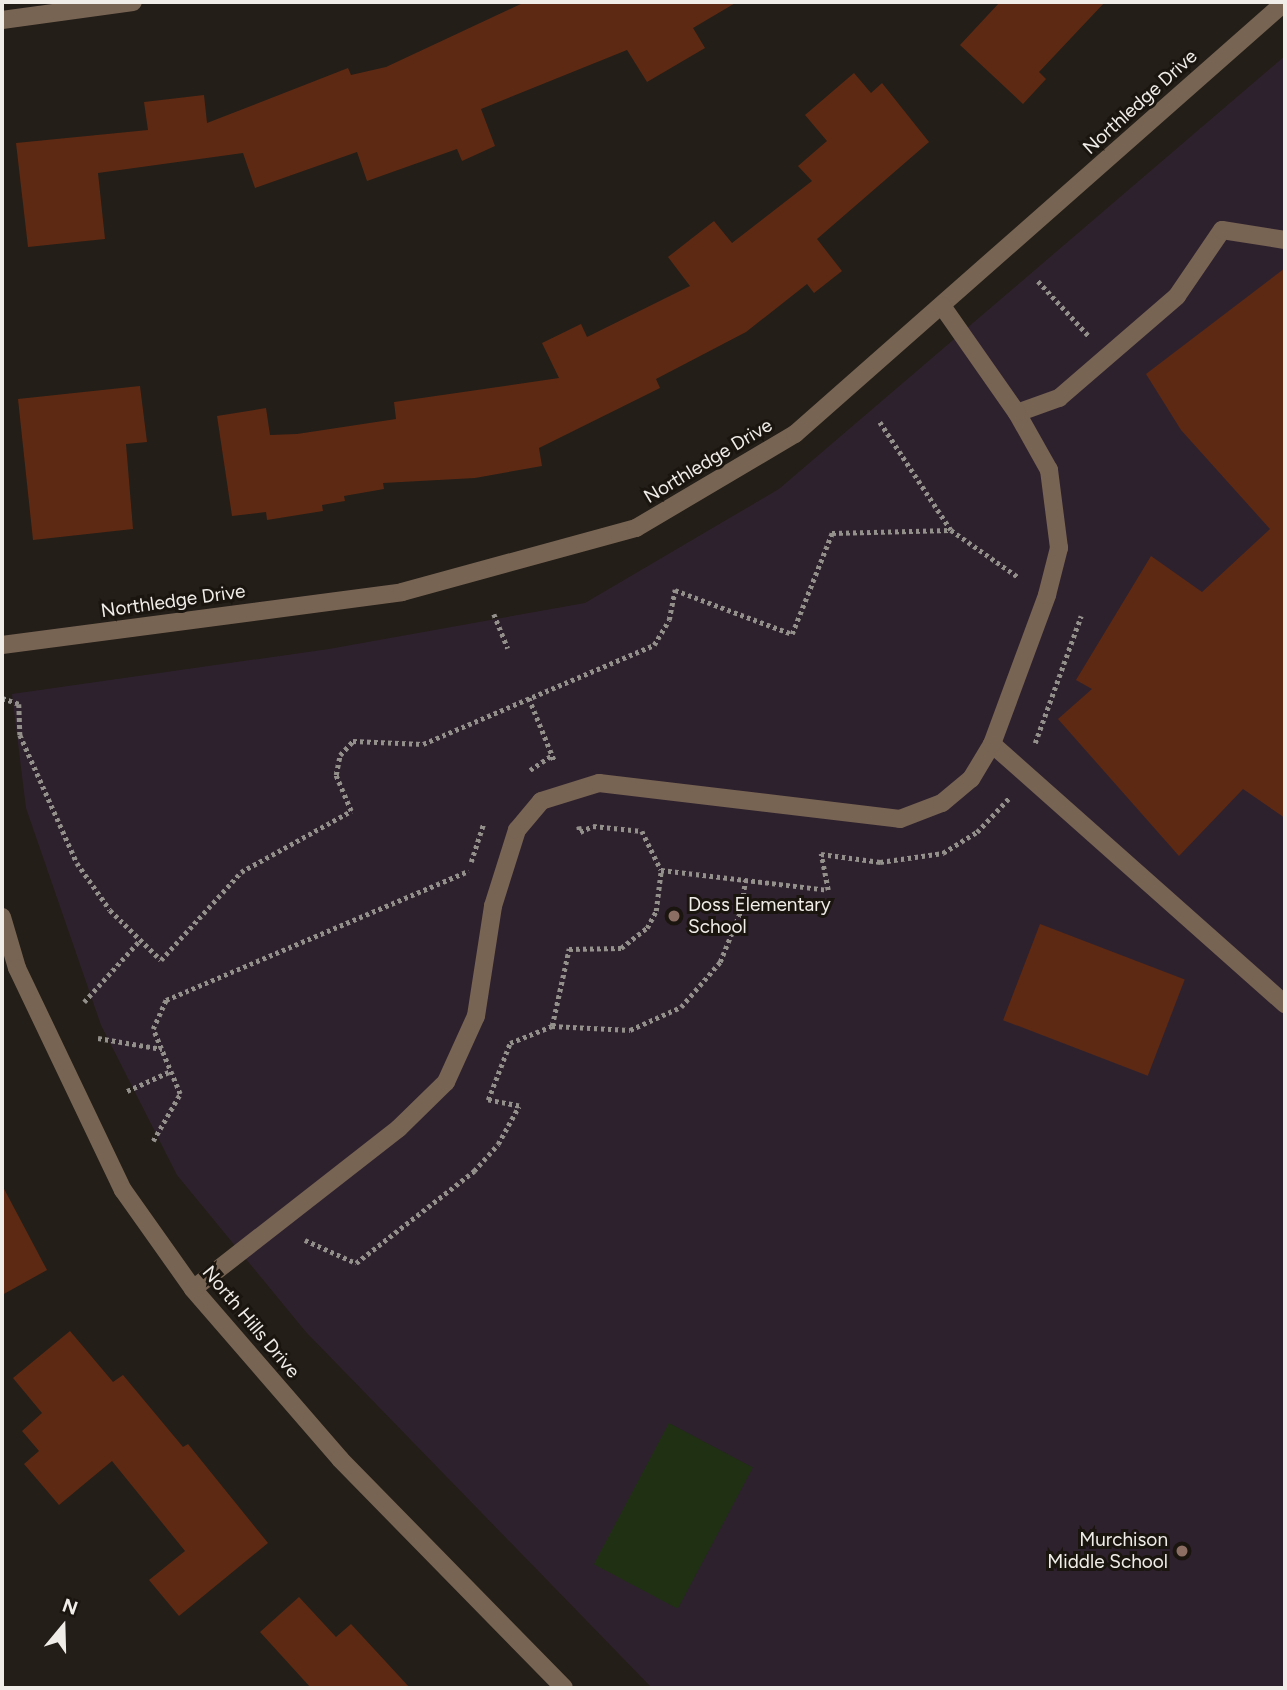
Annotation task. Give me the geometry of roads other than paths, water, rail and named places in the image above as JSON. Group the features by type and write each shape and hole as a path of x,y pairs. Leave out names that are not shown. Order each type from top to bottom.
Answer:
{"street":[{"path":"2,20 133,2"},
{"name":"Northledge Drive","path":"2,645 402,592 636,528 795,434 1285,2"},
{"path":"1017,413 1059,398 1177,296 1222,230 1285,240"},
{"path":"193,1289 399,1128 446,1082 476,1016 493,906 517,830 541,801 599,783 900,819 942,803 971,779 992,744 1047,595 1059,548 1049,470 1017,413 943,306"},
{"path":"992,744 1285,1004"},
{"name":"North Hills Drive","path":"2,917 17,968 123,1190 193,1289 340,1459 564,1688"}],"place":[{"name":"Doss Elementary School","path":"674,916"},
{"name":"Murchison Middle School","path":"1182,1551"}]}
